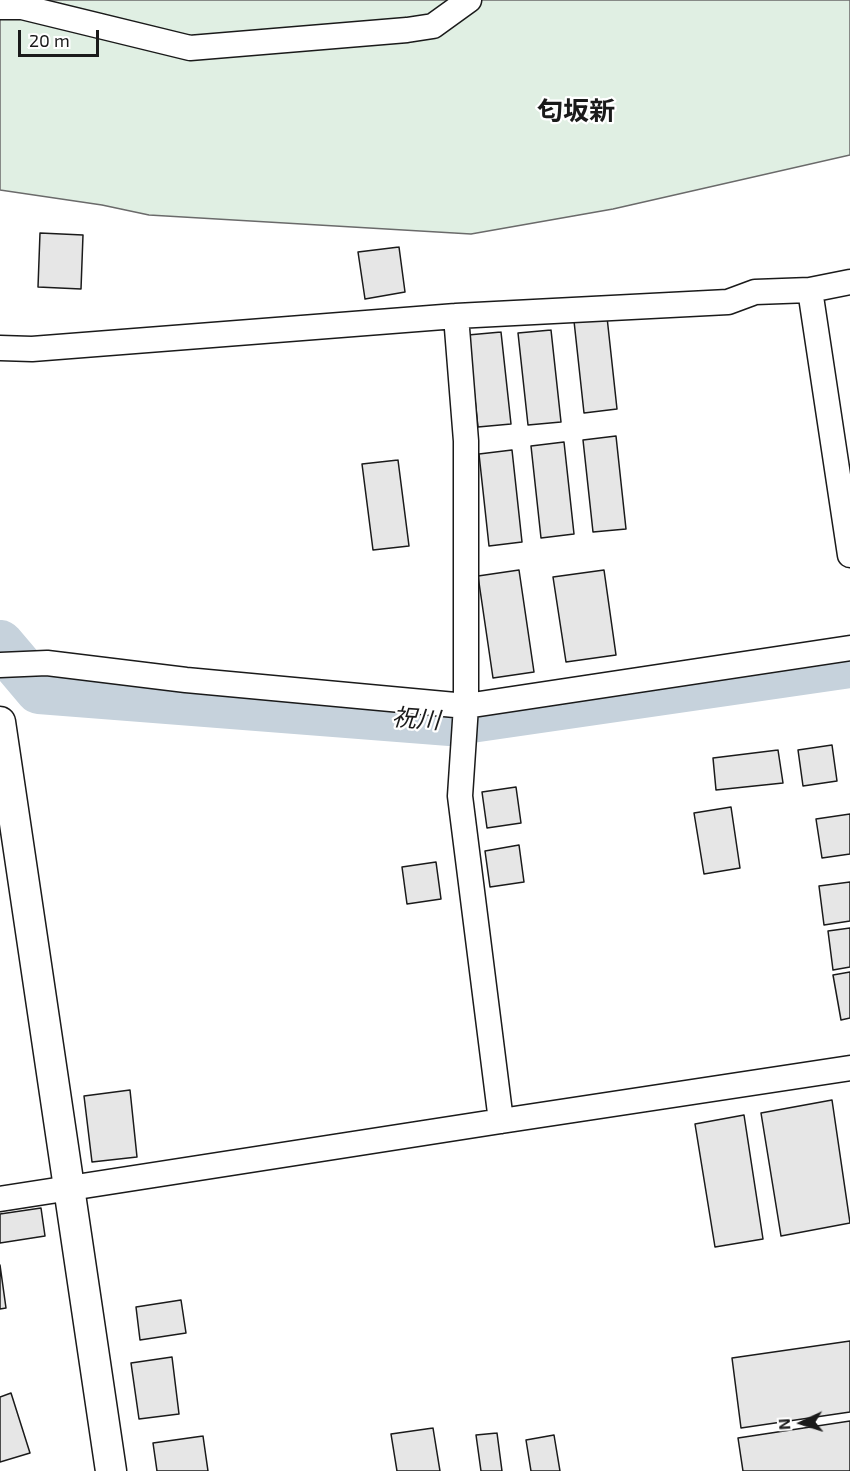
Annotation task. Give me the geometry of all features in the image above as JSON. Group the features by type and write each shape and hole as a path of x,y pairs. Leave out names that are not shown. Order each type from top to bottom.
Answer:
{"street":[{"path":"0,7 22,7 190,48 424,28 433,26 470,0"},
{"path":"0,348 32,349 456,316 728,302 755,292 810,290 850,282"},
{"path":"810,290 850,555"},
{"path":"456,316 466,441 466,706 460,796 501,1121"},
{"path":"0,665 47,663 186,680 466,706 850,648"},
{"path":"0,722 111,1471"},
{"path":"0,1199 850,1068"}],"green space":[{"path":"0,0 850,0 850,155 613,209 471,234 149,215 102,205 0,190"}],"building":[{"path":"40,233 83,235 81,289 38,287"},
{"path":"399,247 405,292 365,299 358,252"},
{"path":"607,317 617,409 584,413 574,321"},
{"path":"551,330 561,422 528,425 518,333"},
{"path":"501,332 511,424 478,427 468,335"},
{"path":"616,436 626,529 593,532 583,440"},
{"path":"564,442 574,534 541,538 531,446"},
{"path":"512,450 522,542 489,546 479,454"},
{"path":"398,460 409,546 373,550 362,464"},
{"path":"519,570 534,672 493,678 478,576"},
{"path":"604,570 616,655 566,662 553,577"},
{"path":"832,745 837,781 803,786 798,750"},
{"path":"778,750 783,783 716,790 713,758"},
{"path":"516,787 521,823 487,828 482,792"},
{"path":"731,807 740,868 704,874 694,813"},
{"path":"850,814 850,854 822,858 816,819"},
{"path":"519,845 524,882 490,887 485,851"},
{"path":"436,862 441,899 407,904 402,867"},
{"path":"850,882 850,921 824,925 819,886"},
{"path":"850,928 850,967 833,970 828,931"},
{"path":"850,972 850,1018 841,1020 833,975"},
{"path":"130,1090 137,1157 92,1162 84,1096"},
{"path":"832,1100 850,1223 781,1236 761,1113"},
{"path":"744,1115 763,1239 715,1247 695,1124"},
{"path":"41,1208 45,1236 0,1243 0,1214"},
{"path":"0,1265 6,1308 0,1309"},
{"path":"181,1300 186,1333 140,1340 136,1307"},
{"path":"850,1341 850,1412 741,1428 732,1358"},
{"path":"172,1357 179,1414 139,1419 131,1363"},
{"path":"11,1393 30,1453 0,1462 0,1397"},
{"path":"850,1421 850,1471 743,1471 738,1438"},
{"path":"433,1428 440,1471 397,1471 391,1434"},
{"path":"497,1433 502,1471 481,1471 476,1435"},
{"path":"554,1435 560,1471 531,1471 526,1440"},
{"path":"203,1436 208,1471 157,1471 153,1443"}],"waterway":[{"name":"祝川","path":"0,644 39,690 450,722 850,664"}],"district":[{"name":"匂坂新","path":"576,111"}]}
